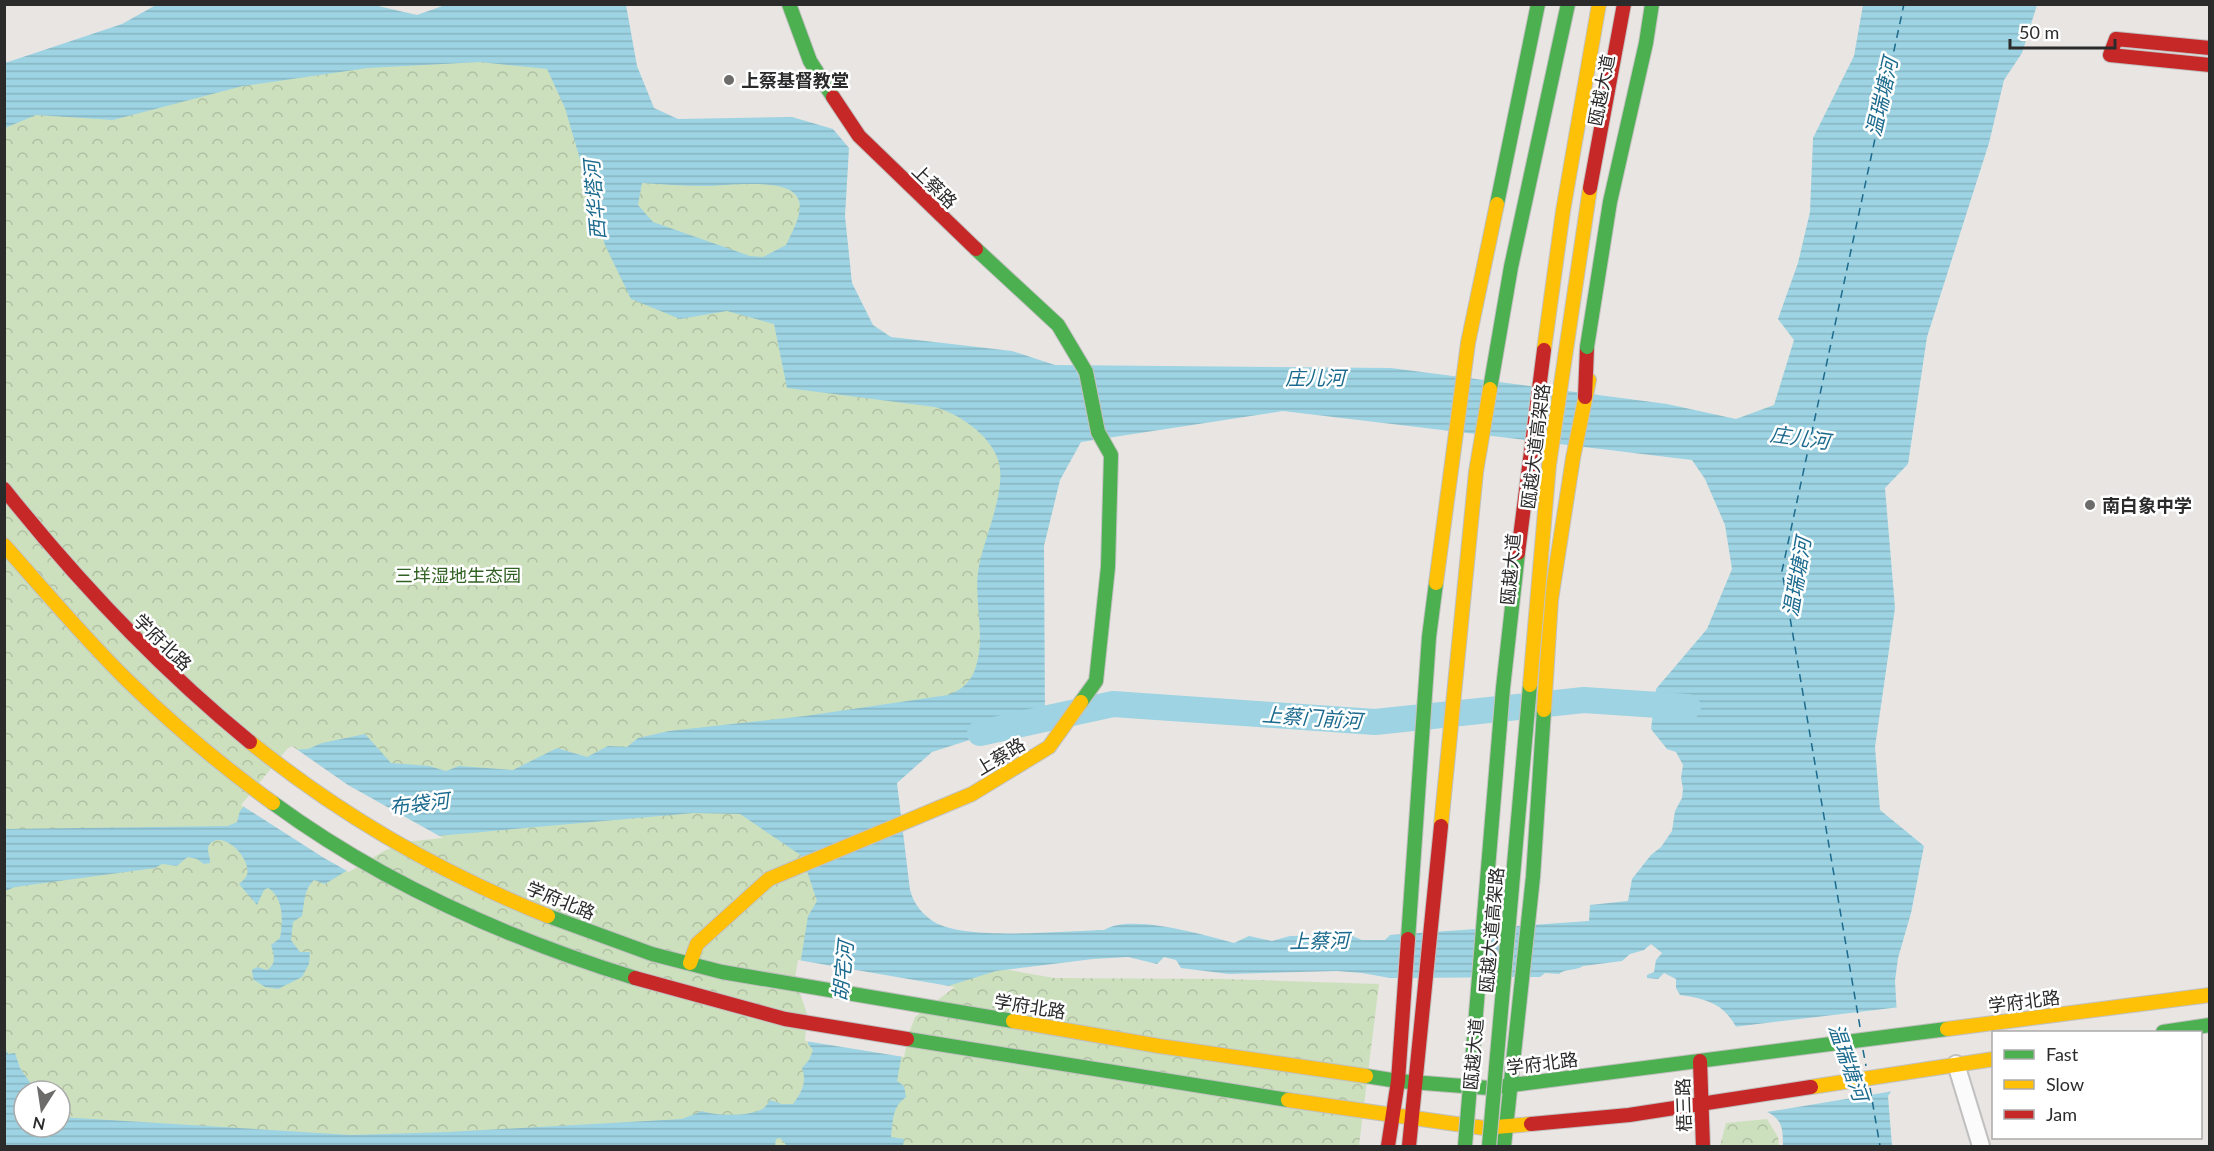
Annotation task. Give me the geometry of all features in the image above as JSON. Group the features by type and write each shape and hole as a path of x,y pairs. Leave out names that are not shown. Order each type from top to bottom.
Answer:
{"main road":[{"name":"上蔡路","path":"690,963 697,944 769,879 972,794 1049,747 1096,681 1108,567 1112,455 1098,432 1086,372 1058,325 917,194 859,136 810,61 789,4"},
{"path":"1388,1146 1398,1081 1429,637 1462,382 1468,343 1538,4"},
{"path":"1409,1146 1476,472 1511,267 1568,4"},
{"name":"瓯越大道高架路","path":"1465,1146 1503,688 1529,457 1563,211 1599,4"},
{"name":"瓯越大道高架路","path":"1489,1146 1549,465 1585,215 1624,4"},
{"name":"瓯越大道","path":"1482,1146 1496,1001 1510,755 1532,524 1556,392 1597,219 1611,131 1639,4"},
{"path":"1585,397 1587,346 1610,202 1646,43 1652,4"},
{"path":"1504,1146 1533,877 1551,600 1573,458 1608,288 1621,207 1666,4"},
{"path":"2210,48 2116,39 2110,55 2210,65"},
{"path":"1597,219 1608,288"},
{"name":"学府北路","path":"4,489 102,606 153,660 260,752 327,800 441,868 575,926 654,954 722,972 1159,1046 1398,1081 1489,1088 2210,995"},
{"path":"4,544 73,623 128,681 183,731 243,781 295,819 362,862 426,896 507,933 590,964 678,991 785,1019 1391,1116 1484,1128 1629,1114 1992,1059"},
{"path":"2170,1031 2210,1025"},
{"name":"梧三路","path":"1700,1061 1703,1146"}],"street":[{"path":"1956,1064 1981,1146"}],"green space":[{"name":"三垟湿地生态园","path":"541,9 624,129 806,165 854,352 1028,377 1024,697 882,736 869,945 1054,978 1223,979 1379,984 1359,1146 5,1146 5,85"},
{"path":"1767,1119 1778,1137 1779,1146 1720,1146 1726,1123"}],"water":[{"path":"369,4 417,15 448,4 626,5 637,66 654,108 678,119 792,117 833,129 849,148 845,216 852,283 873,325 891,337 1012,351 1055,365 1391,368 1667,404 1736,419 1774,405 1794,340 1778,319 1798,263 1810,212 1813,138 1854,56 1863,5 2037,5 2022,53 2004,80 1989,143 1927,337 1908,464 1885,488 1895,608 1875,747 1880,810 1924,846 1911,913 1898,958 1895,981 1900,1068 1897,1082 1888,1096 1892,1146 1783,1146 1780,1124 1774,1116 1763,1110 1749,1057 1732,1020 1714,1004 1680,995 1676,988 1676,979 1664,973 1658,979 1647,978 1647,975 1654,972 1656,960 1662,953 1651,944 1644,950 1630,954 1622,961 1583,966 1559,974 1545,973 1540,977 1390,978 1337,971 1229,974 1181,968 1176,960 1164,957 1157,964 1128,957 996,971 948,986 912,1015 906,1032 897,1081 904,1086 906,1097 896,1110 891,1137 904,1139 903,1146 787,1146 780,1138 776,1139 775,1146 5,1146 4,1046 8,1054 15,1053 20,1068 28,1079 12,1079 12,1139 72,1139 72,1118 351,1135 682,1119 702,1111 724,1115 751,1113 764,1108 770,1100 782,1104 793,1104 803,1087 802,1068 809,1060 813,1050 808,1044 810,1013 798,978 808,916 817,901 802,856 740,814 694,813 403,839 382,849 325,884 314,880 310,884 302,916 293,922 291,940 300,952 310,952 309,964 302,977 278,989 265,987 253,979 252,970 257,967 267,970 272,965 274,955 271,945 280,938 281,932 280,904 268,888 264,890 257,905 239,884 246,877 248,870 242,855 229,843 222,840 209,845 210,863 204,864 188,857 177,866 162,864 155,868 15,887 5,891 5,829 228,826 237,822 240,811 290,750 308,749 322,743 365,734 391,763 429,766 446,771 459,766 513,770 557,748 587,757 608,746 627,747 638,738 669,731 805,716 948,695 972,677 978,660 980,635 978,572 1000,483 997,457 987,440 972,426 944,410 787,388 774,324 727,311 680,319 631,299 605,245 565,108 547,69 480,62 368,68 243,86 113,120 36,115 5,128 5,63 122,24 156,5","holes":["642,183 695,186 771,185 794,193 800,206 796,224 786,245 763,257 750,256 653,222 638,205","1283,411 1692,460 1705,479 1725,525 1732,569 1707,629 1656,689 1651,729 1667,749 1676,752 1683,765 1682,798 1675,811 1672,831 1632,879 1628,901 1590,905 1589,921 1390,935 1385,940 1362,940 1350,935 1290,936 1272,941 1249,936 1234,943 1168,927 1131,924 1116,925 1104,930 1043,933 973,932 938,924 917,906 910,890 897,783 932,752 1045,716 1044,546 1060,480 1081,442"]}],"pier":[{"path":"292,746 348,785 443,838 404,842 349,872 324,858 241,805"},
{"path":"798,960 955,987 915,1017 904,1057 805,1041 807,1014 795,978"},
{"path":"1900,1007 1903,1068 1894,1091 1761,1113 1753,1111 1748,1105 1745,1099 1736,1031 1733,1027"}],"waterway":[{"name":"上蔡门前河","path":"980,733 1113,704 1375,722 1584,700 1688,707"}],"ferry route":[{"path":"1860,1027 1782,571 1904,4"},
{"path":"1863,1050 1866,1066"},
{"path":"1870,1088 1880,1146"}],"traffic: fast":[{"path":"789,4 810,61 833,97"},
{"path":"1497,204 1538,4"},
{"path":"1490,389 1511,267 1568,4"},
{"path":"1587,347 1610,202 1646,43 1652,4"},
{"path":"976,249 1058,325 1086,372 1098,432 1111,455 1108,567 1096,681 1081,702"},
{"path":"1465,1146 1503,688 1518,553"},
{"path":"1408,939 1429,637 1436,583"},
{"path":"1489,1146 1530,685"},
{"path":"1504,1146 1533,877 1544,710"},
{"path":"273,803 357,858 446,906 539,945 635,978"},
{"path":"548,916 652,954 722,972 1013,1021"},
{"path":"2170,1031 2210,1025"},
{"path":"1366,1076 1398,1081 1489,1088 1947,1029"},
{"path":"907,1039 1288,1100"}],"traffic: slow":[{"path":"1544,350 1563,211 1599,4"},
{"path":"1530,685 1549,465 1590,188"},
{"path":"1436,583 1468,343 1497,204"},
{"path":"1544,710 1551,600 1573,458 1589,380"},
{"path":"1441,826 1476,472 1490,389"},
{"path":"4,545 128,681 198,745 273,803"},
{"path":"690,963 697,944 769,879 972,794 1049,747 1081,702"},
{"path":"250,742 319,794 393,840 469,881 548,916"},
{"path":"1947,1029 2210,995"},
{"path":"1013,1021 1159,1046 1366,1076"},
{"path":"1811,1087 1992,1059"},
{"path":"1288,1100 1484,1128 1531,1124"}],"traffic: jam":[{"path":"1590,188 1624,4"},
{"path":"2210,48 2116,39 2110,55 2210,65"},
{"path":"833,97 859,136 976,249"},
{"path":"1585,397 1587,347"},
{"path":"1518,553 1544,350"},
{"path":"4,489 61,558 120,622 183,684 250,742"},
{"path":"1409,1146 1441,826"},
{"path":"1388,1146 1398,1081 1408,939"},
{"path":"635,978 785,1019 907,1039"},
{"path":"1700,1061 1703,1146"},
{"path":"1531,1124 1629,1115 1811,1087"}],"place":[{"name":"上蔡基督教堂","path":"729,80"},
{"name":"南白象中学","path":"2090,505"}],"water label":[{"name":"温瑞塘河","path":"1881,97"},
{"name":"西华塔河","path":"594,200"},
{"name":"庄儿河","path":"1315,377"},
{"name":"庄儿河","path":"1800,437"},
{"name":"温瑞塘河","path":"1796,577"},
{"name":"布袋河","path":"419,803"},
{"name":"上蔡河","path":"1319,940"},
{"name":"胡宅河","path":"842,971"},
{"name":"温瑞塘河","path":"1849,1062"}]}
